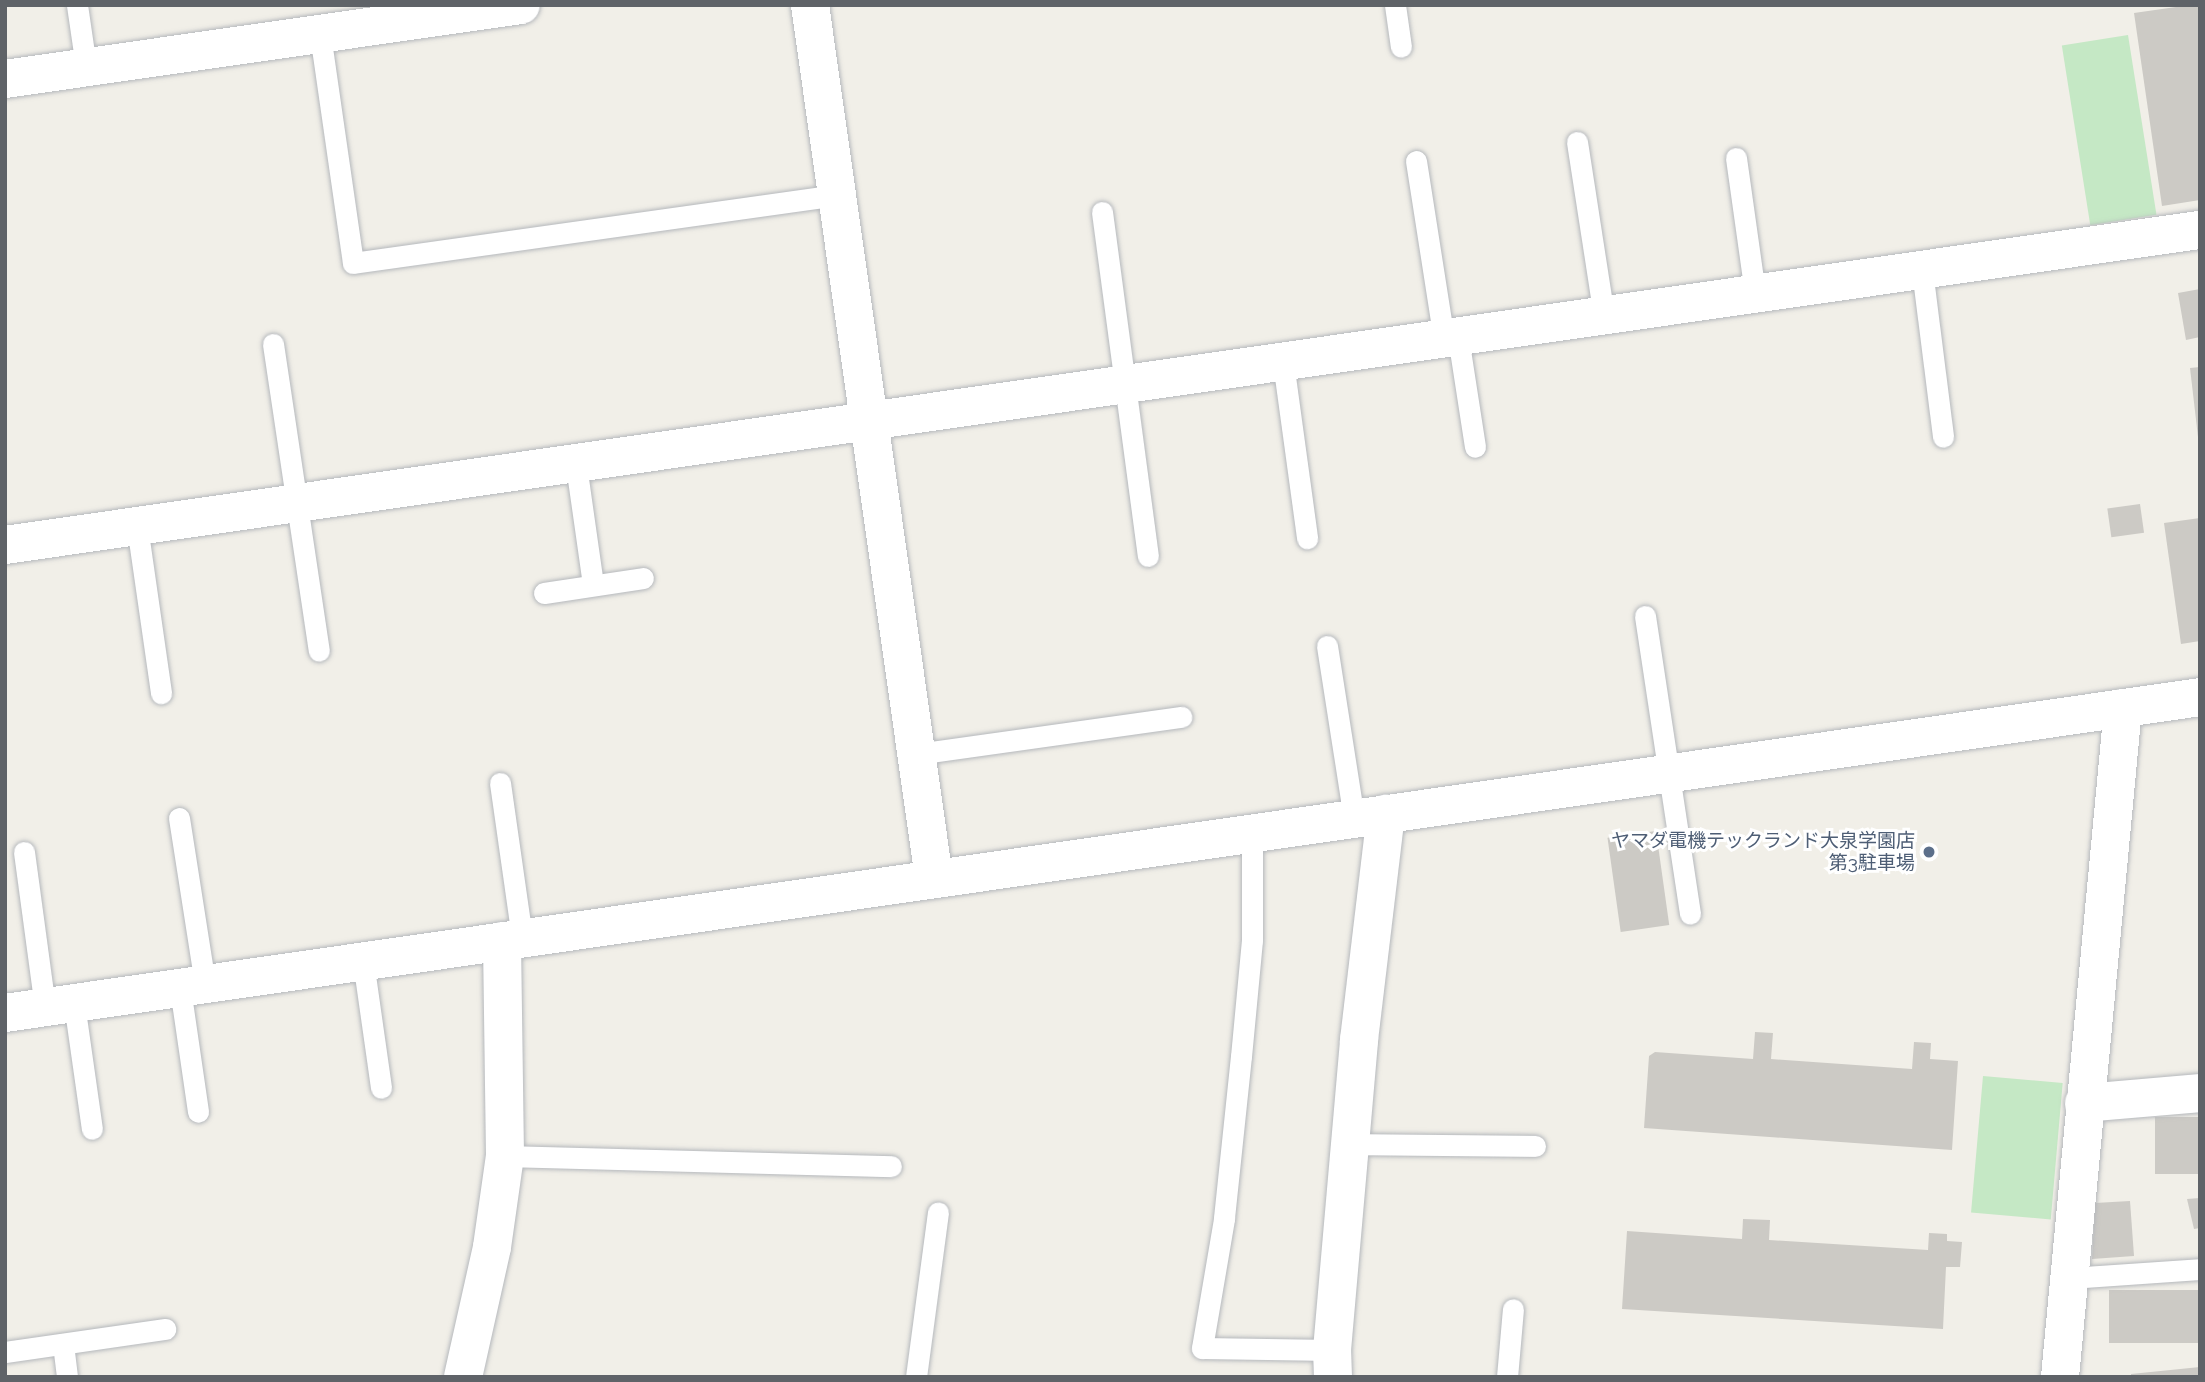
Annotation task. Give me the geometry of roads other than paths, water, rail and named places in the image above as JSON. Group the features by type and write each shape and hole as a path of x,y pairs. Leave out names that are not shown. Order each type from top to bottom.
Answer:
{"street":[{"path":"5,79 522,5"},
{"path":"810,5 934,879"},
{"path":"5,545 2200,230"},
{"path":"5,1013 2200,697"},
{"path":"2060,1377 2123,708"},
{"path":"1335,1370 1359,1041 1370,816"},
{"path":"463,1377 492,1247 505,1156 512,940"},
{"path":"2084,1103 2200,1093"}],"lane":[{"path":"78,5 86,67"},
{"path":"1395,5 1401,47"},
{"path":"320,34 353,262 837,195"},
{"path":"1577,142 1604,316"},
{"path":"1736,158 1755,294"},
{"path":"1416,160 1475,447"},
{"path":"1102,212 1148,556"},
{"path":"1922,270 1943,437"},
{"path":"273,344 318,651"},
{"path":"1283,362 1307,538"},
{"path":"576,464 593,586"},
{"path":"137,526 161,693"},
{"path":"544,593 643,578"},
{"path":"1645,616 1690,914"},
{"path":"1327,646 1370,816"},
{"path":"917,754 1181,717"},
{"path":"500,783 512,940"},
{"path":"179,818 192,986 198,1112"},
{"path":"1251,833 1251,940 1241,1056 1224,1219 1202,1348 1335,1370"},
{"path":"24,852 59,1005 92,1129"},
{"path":"363,961 382,1088"},
{"path":"1350,1144 1535,1146"},
{"path":"505,1156 891,1166"},
{"path":"916,1377 938,1212"},
{"path":"2069,1278 2200,1269"},
{"path":"1507,1377 1513,1308"},
{"path":"5,1352 165,1329"},
{"path":"63,1344 67,1377"}],"place":[{"name":"ヤマダ電機テックランド大泉学園店 第3駐車場","path":"1929,852"}]}
